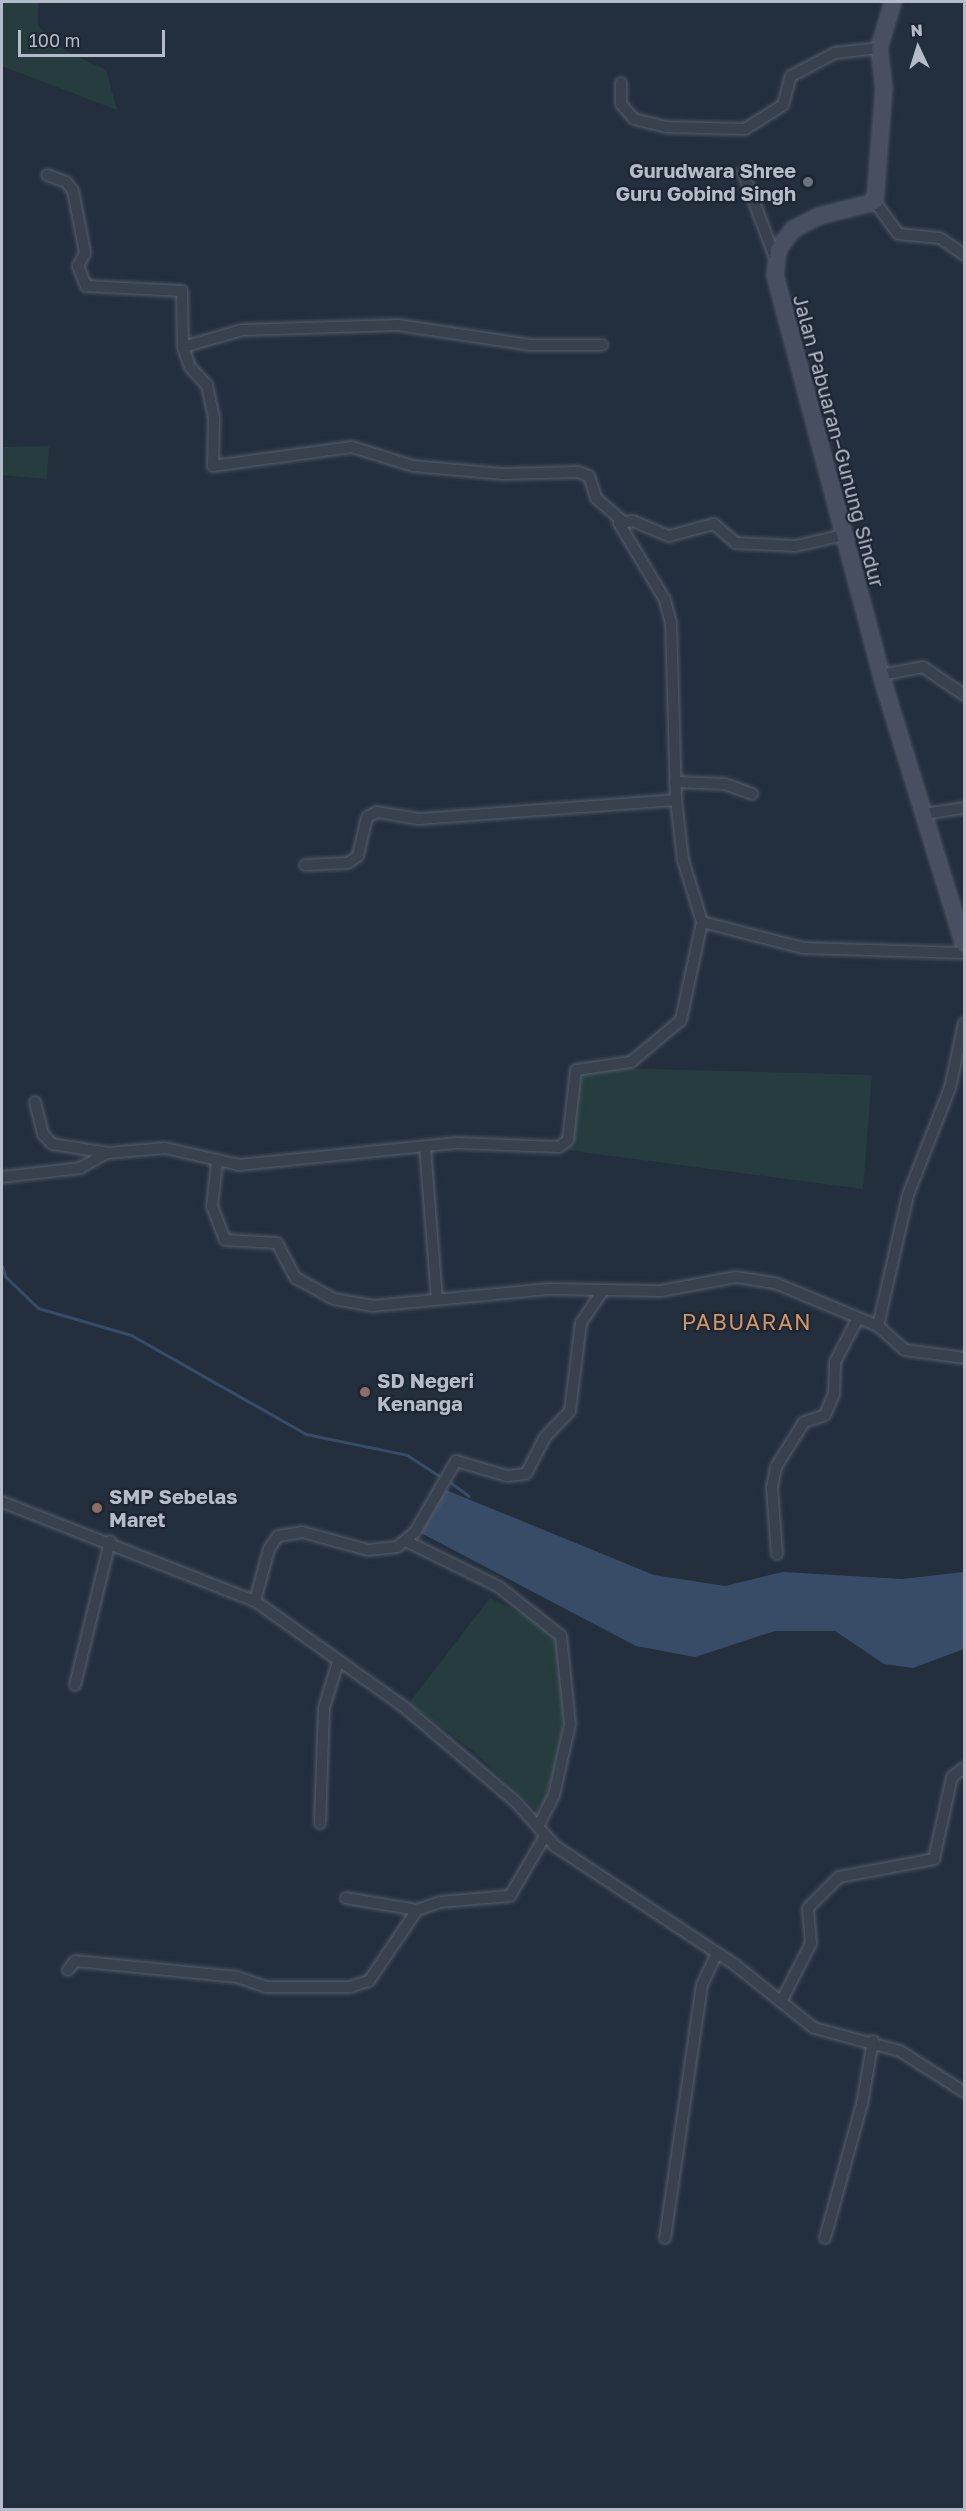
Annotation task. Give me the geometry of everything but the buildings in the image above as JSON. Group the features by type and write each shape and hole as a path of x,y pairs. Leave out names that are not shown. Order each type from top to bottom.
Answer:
{"street":[{"path":"893,2 879,48 884,87 875,201 898,234 940,238 964,255"},
{"path":"621,83 621,104 634,119 665,127 745,129 783,105 788,81 802,69 835,53 879,48"},
{"path":"743,172 775,258"},
{"path":"47,175 66,182 72,191 84,253 78,266 81,281 86,286 182,291 183,347 190,367 207,385 214,420 213,466 352,447 413,466 503,474 579,472 589,476 596,498 622,521 669,536 714,524 736,543 796,546 843,535"},
{"path":"775,258 802,223 875,201"},
{"name":"Jalan Pabuaran–Gunung Sindur","path":"775,258 843,535 881,675 964,945"},
{"path":"183,347 242,330 398,325 530,345 602,345"},
{"path":"35,1102 43,1134 52,1144 108,1153 165,1148 217,1163 286,1164 339,1152 566,1143 576,1070 631,1062 681,1020 702,922 683,860 676,800 671,623 665,600 619,530 622,521"},
{"path":"881,675 923,667 964,694"},
{"path":"675,782 725,784 752,794"},
{"path":"305,865 348,863 358,856 367,817 378,812 419,819 676,800"},
{"path":"925,814 964,808"},
{"path":"702,922 803,948 964,954"},
{"path":"878,1326 908,1195 950,1088 964,1023"},
{"path":"425,1147 437,1299"},
{"path":"2,1177 80,1168 108,1153"},
{"path":"217,1163 212,1206 225,1240 278,1243 296,1278 334,1299 372,1306 437,1299 603,1290 662,1291 736,1277 796,1292 840,1308 856,1322 878,1326 904,1350 964,1358"},
{"path":"406,1541 456,1461 507,1476 525,1474 545,1437 570,1411 581,1323 603,1290"},
{"path":"777,1554 772,1488 776,1467 804,1422 825,1415 834,1394 835,1362 856,1322"},
{"path":"2,1502 110,1541 255,1601 404,1707 538,1826 545,1836 717,1953 814,2028 873,2041 914,2057 964,2092"},
{"path":"255,1601 269,1549 278,1536 302,1532 368,1550 406,1541 499,1587 561,1636 570,1725 554,1795 538,1826"},
{"path":"75,1685 110,1541"},
{"path":"320,1823 324,1708 338,1662"},
{"path":"781,2002 811,1943 808,1908 839,1877 934,1859 952,1777 964,1768"},
{"path":"346,1898 417,1910 440,1902 510,1896 545,1836"},
{"path":"68,1970 75,1961 237,1977 266,1986 350,1987 369,1981 417,1910"},
{"path":"665,2238 702,1985 717,1953"},
{"path":"825,2238 862,2104 873,2041"}],"green space":[{"path":"2,2 38,2 38,26 66,51 106,70 117,110 2,66"},
{"path":"49,446 47,479 2,475 2,447"},
{"path":"573,1067 872,1075 863,1189 566,1150"},
{"path":"490,1598 537,1621 556,1638 566,1679 562,1734 546,1800 537,1811 472,1750 409,1703"}],"water":[{"path":"446,1490 654,1575 725,1586 783,1572 902,1579 964,1572 964,1649 913,1668 884,1664 835,1631 775,1631 695,1657 636,1646 421,1533"}],"waterway":[{"path":"2,1266 5,1276 38,1308 131,1335 306,1434 407,1455 438,1475"},
{"path":"451,1483 469,1496"}],"place":[{"name":"Gurudwara Shree Guru Gobind Singh","path":"808,182"},
{"name":"SD Negeri Kenanga","path":"365,1392"},
{"name":"SMP Sebelas Maret","path":"97,1508"}],"district":[{"name":"PABUARAN","path":"747,1322"}]}
